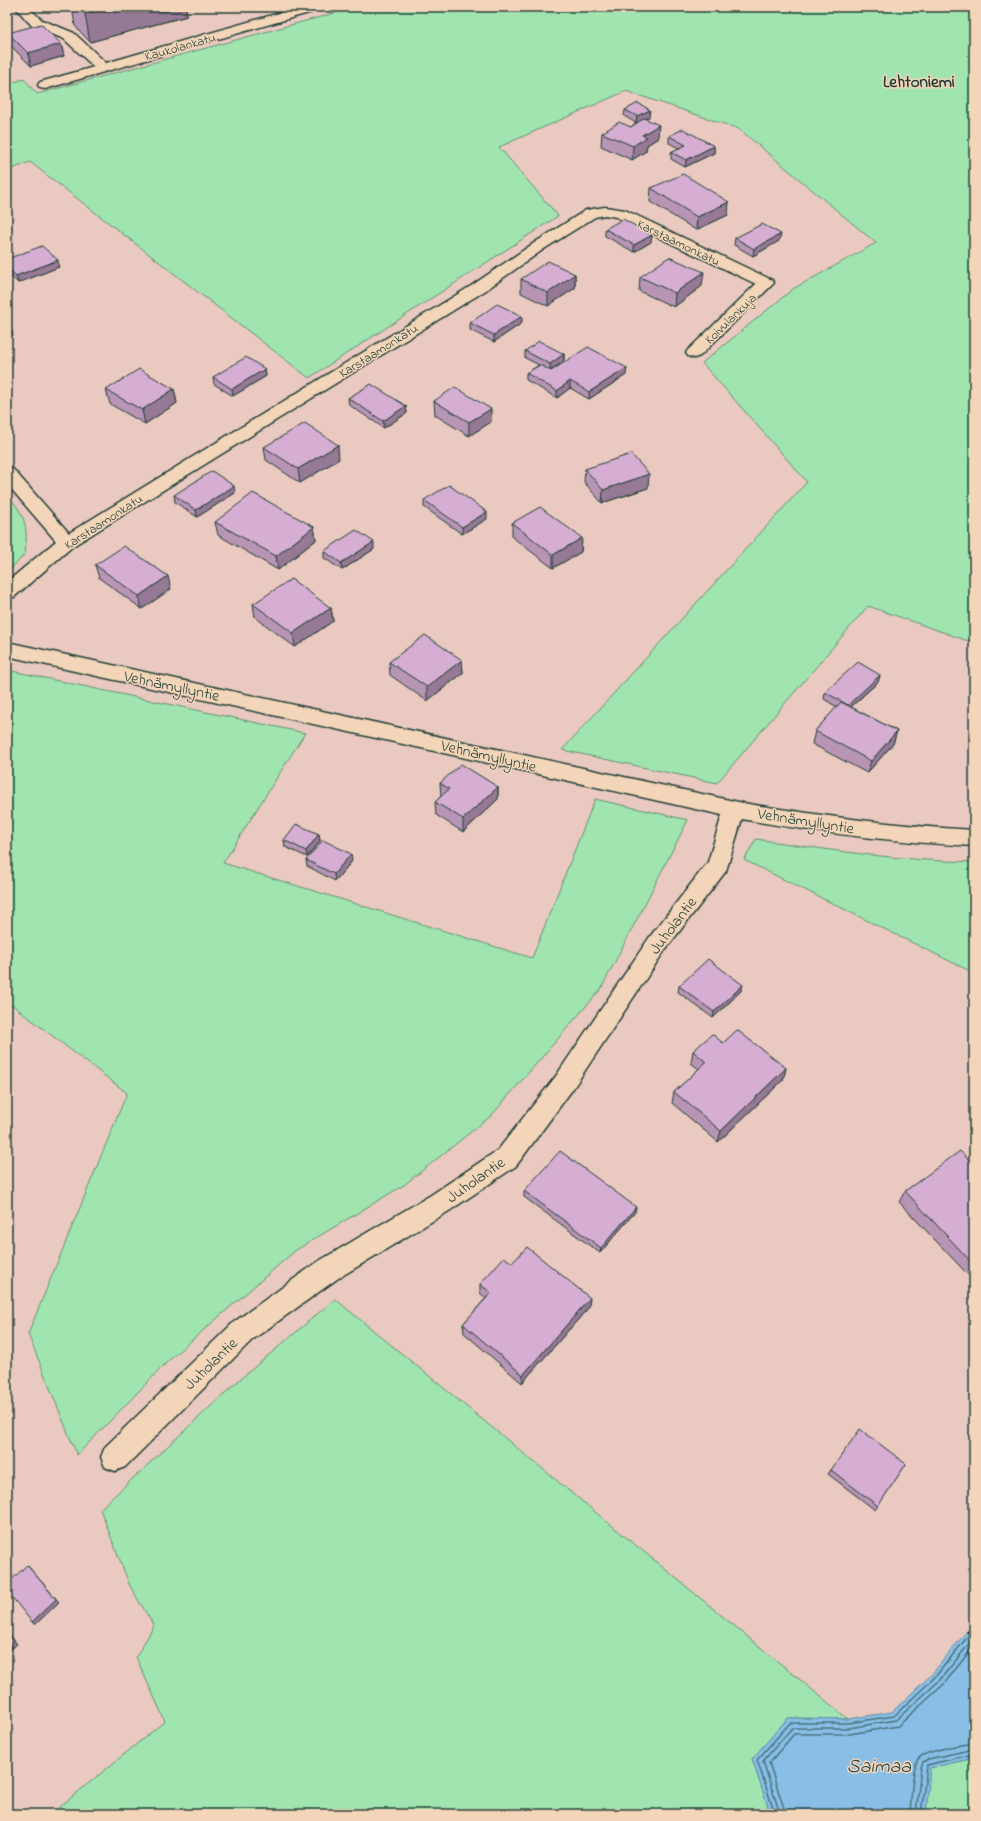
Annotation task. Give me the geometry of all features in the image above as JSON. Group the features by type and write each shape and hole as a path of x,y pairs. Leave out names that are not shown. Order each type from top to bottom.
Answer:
{"street":[{"path":"21,7 37,23 69,36 103,68"},
{"name":"Kaukolankatu","path":"45,85 314,7"},
{"name":"Karstaamonkatu","path":"7,592 67,542 477,289 591,213 605,211 620,214 766,283"},
{"name":"Koivulankuja","path":"694,353 766,283"},
{"path":"7,473 67,542"},
{"name":"Vehnämyllyntie","path":"7,649 627,786 734,808 807,822 935,837 974,838"},
{"name":"Juholantie","path":"115,1457 243,1331 328,1270 440,1203 507,1158 564,1084 656,944 718,865 734,808"}],"path":[{"path":"967,1631 974,1638"}],"green space":[{"path":"357,7 974,7 974,643 868,606 717,783 562,750 807,482 702,363 793,289 876,243 739,129 626,91 499,147 558,216 309,378 30,162 7,171 7,84 24,79 37,94"},
{"path":"7,494 22,515 26,528 26,536 25,554 7,573"},
{"path":"7,670 305,733 223,863 532,958 595,799 688,820 601,989 491,1116 404,1185 296,1250 169,1360 77,1455 28,1334 127,1093 7,1001"},
{"path":"756,839 837,851 919,860 974,862 974,973 744,860"},
{"path":"335,1299 848,1719 788,1718 752,1759 769,1810 772,1814 51,1814 165,1721 136,1657 154,1626 130,1586 100,1509 237,1382"},
{"path":"974,1758 974,1814 926,1814 929,1768"}],"water":[{"name":"Saimaa","path":"974,1629 974,1758 930,1768 926,1814 772,1814 769,1810 752,1759 788,1718 848,1719 892,1712 932,1674 967,1631"}],"building":[{"path":"79,7 110,7 85,14"},
{"path":"41,24 61,44 28,53 8,33"},
{"path":"638,103 650,110 637,116 625,110"},
{"path":"644,118 659,125 642,135 647,137 633,146 602,133 619,122 631,127"},
{"path":"683,129 714,146 686,160 671,152 686,145 669,136"},
{"path":"683,174 729,202 697,217 651,188"},
{"path":"623,219 652,235 634,245 605,229"},
{"path":"762,224 781,234 754,249 735,238"},
{"path":"42,246 58,260 16,276 7,267 7,259"},
{"path":"669,257 704,272 675,293 640,277"},
{"path":"548,261 575,274 548,293 521,279"},
{"path":"497,304 522,316 494,335 470,323"},
{"path":"539,341 564,354 550,364 525,351"},
{"path":"588,347 627,368 589,392 570,381 557,391 526,373 540,365 551,371"},
{"path":"246,357 265,369 232,389 213,377"},
{"path":"139,369 174,389 142,410 106,390"},
{"path":"371,384 406,406 383,421 348,398"},
{"path":"455,387 491,409 469,422 434,401"},
{"path":"305,423 338,445 298,469 264,447"},
{"path":"631,454 649,474 603,490 585,469"},
{"path":"212,471 234,486 196,510 174,495"},
{"path":"449,485 487,512 462,527 424,500"},
{"path":"253,493 314,527 276,556 215,522"},
{"path":"540,507 582,538 553,555 512,523"},
{"path":"356,530 374,542 341,563 324,551"},
{"path":"124,546 168,576 139,596 95,565"},
{"path":"291,579 331,608 293,633 253,604"},
{"path":"425,635 462,660 427,687 389,662"},
{"path":"858,662 880,675 848,705 825,692"},
{"path":"841,702 897,731 871,761 815,731"},
{"path":"461,764 498,787 463,819 435,802 449,789 440,783"},
{"path":"296,824 319,834 306,851 284,840"},
{"path":"323,840 351,854 334,874 306,860"},
{"path":"708,959 743,985 714,1012 679,986"},
{"path":"737,1030 786,1068 721,1131 674,1092 706,1062 693,1051 712,1034 723,1043"},
{"path":"560,1151 636,1207 601,1248 524,1191"},
{"path":"960,1151 974,1165 974,1265 905,1191"},
{"path":"527,1247 590,1298 523,1375 463,1324 491,1293 480,1284 504,1257 512,1263"},
{"path":"860,1429 906,1464 878,1506 831,1470"},
{"path":"27,1565 56,1599 32,1622 7,1591 7,1584"},
{"path":"7,1633 13,1641 7,1646"}],"district":[{"name":"Lehtoniemi","path":"919,81"}]}
